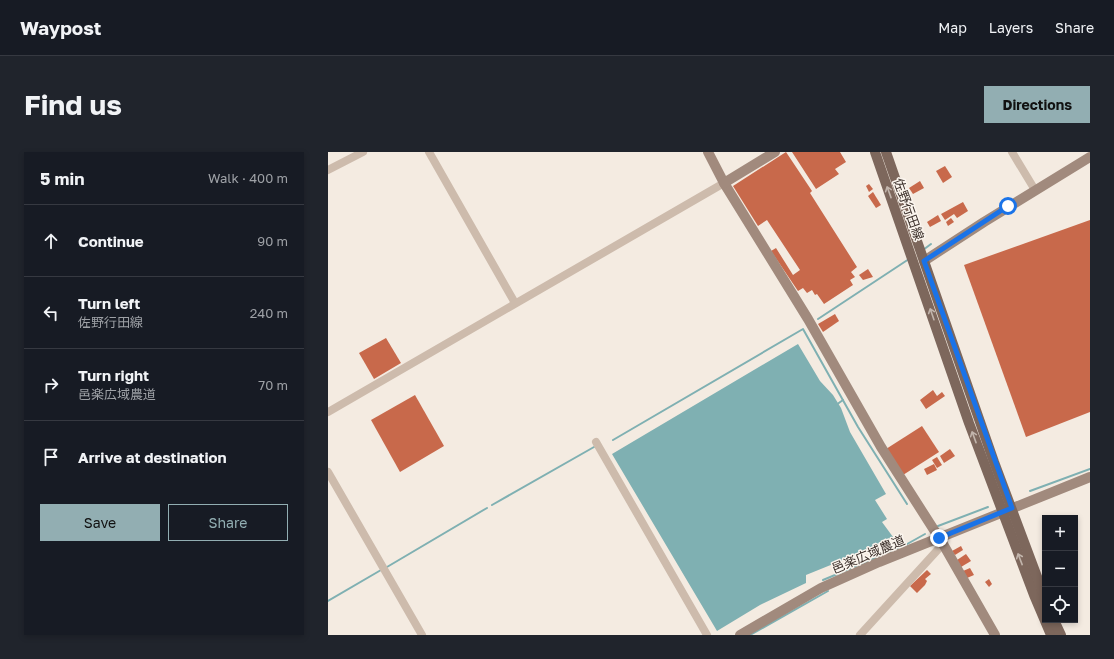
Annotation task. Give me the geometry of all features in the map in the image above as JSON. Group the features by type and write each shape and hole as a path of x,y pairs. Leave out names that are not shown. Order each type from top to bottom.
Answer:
{"main road":[{"name":"佐野行田線","path":"875,152 969,423 1007,510 1041,595 1051,635"},
{"name":"佐野行田線","path":"886,152 1007,510"},
{"path":"1055,623 1061,635"}],"street":[{"path":"328,170 363,152"},
{"path":"428,152 515,303"},
{"path":"708,152 724,183 808,319 881,447 941,541 994,635"},
{"path":"328,412 775,152"},
{"path":"1012,152 1035,190"},
{"path":"924,261 1090,156"},
{"path":"596,442 707,635"},
{"path":"328,472 422,635"},
{"name":"邑楽広域農道","path":"740,635 821,588 941,541 1007,510 1090,477"},
{"path":"860,635 941,541"}],"water":[{"path":"798,344 820,381 833,395 841,408 850,432 886,494 875,500 887,519 882,522 893,537 880,545 806,575 806,583 760,605 717,631 612,454"}],"building":[{"path":"786,152 812,191 810,193 857,267 851,272 855,277 850,280 853,285 824,304 812,290 807,293 803,288 798,291 771,251 776,248 793,275 800,270 767,220 758,226 733,186"},
{"path":"792,152 840,152 846,162 835,169 839,174 816,189"},
{"path":"945,166 952,177 943,183 936,171"},
{"path":"920,181 924,188 913,194 909,188"},
{"path":"869,184 873,189 869,192 866,186"},
{"path":"873,192 881,205 876,208 868,196"},
{"path":"963,202 968,211 957,218 954,214 945,220 941,214"},
{"path":"938,215 941,221 930,227 927,222"},
{"path":"951,218 954,222 948,226 946,222"},
{"path":"1090,220 1090,412 1026,437 964,265"},
{"path":"868,269 873,277 863,280 859,275"},
{"path":"835,314 839,321 823,332 818,324"},
{"path":"386,338 401,363 374,379 359,353"},
{"path":"933,390 937,396 942,392 945,396 926,409 920,400"},
{"path":"415,395 444,446 400,472 371,420"},
{"path":"922,426 939,452 903,475 886,449"},
{"path":"950,449 955,456 944,463 940,456"},
{"path":"937,457 942,465 937,468 932,460"},
{"path":"934,464 937,470 927,475 924,469"},
{"path":"961,546 963,550 955,555 952,551"},
{"path":"966,554 971,561 961,567 957,560"},
{"path":"970,568 974,575 967,578 963,571"},
{"path":"927,570 931,574 925,579 927,581 925,585 917,593 910,586"},
{"path":"989,579 992,584 989,587 985,582"}],"waterway":[{"path":"923,250 931,244"},
{"path":"818,319 909,259"},
{"path":"613,440 803,329 858,427 907,504"},
{"path":"836,405 843,400"},
{"path":"492,505 594,447"},
{"path":"1030,491 1090,469"},
{"path":"938,526 988,507"},
{"path":"387,567 487,508"},
{"path":"823,580 900,548 925,534"},
{"path":"328,601 381,570"},
{"path":"750,635 828,591"}],"route":[{"path":"939,538 1012,508 994,462 924,261 1008,206"}]}
